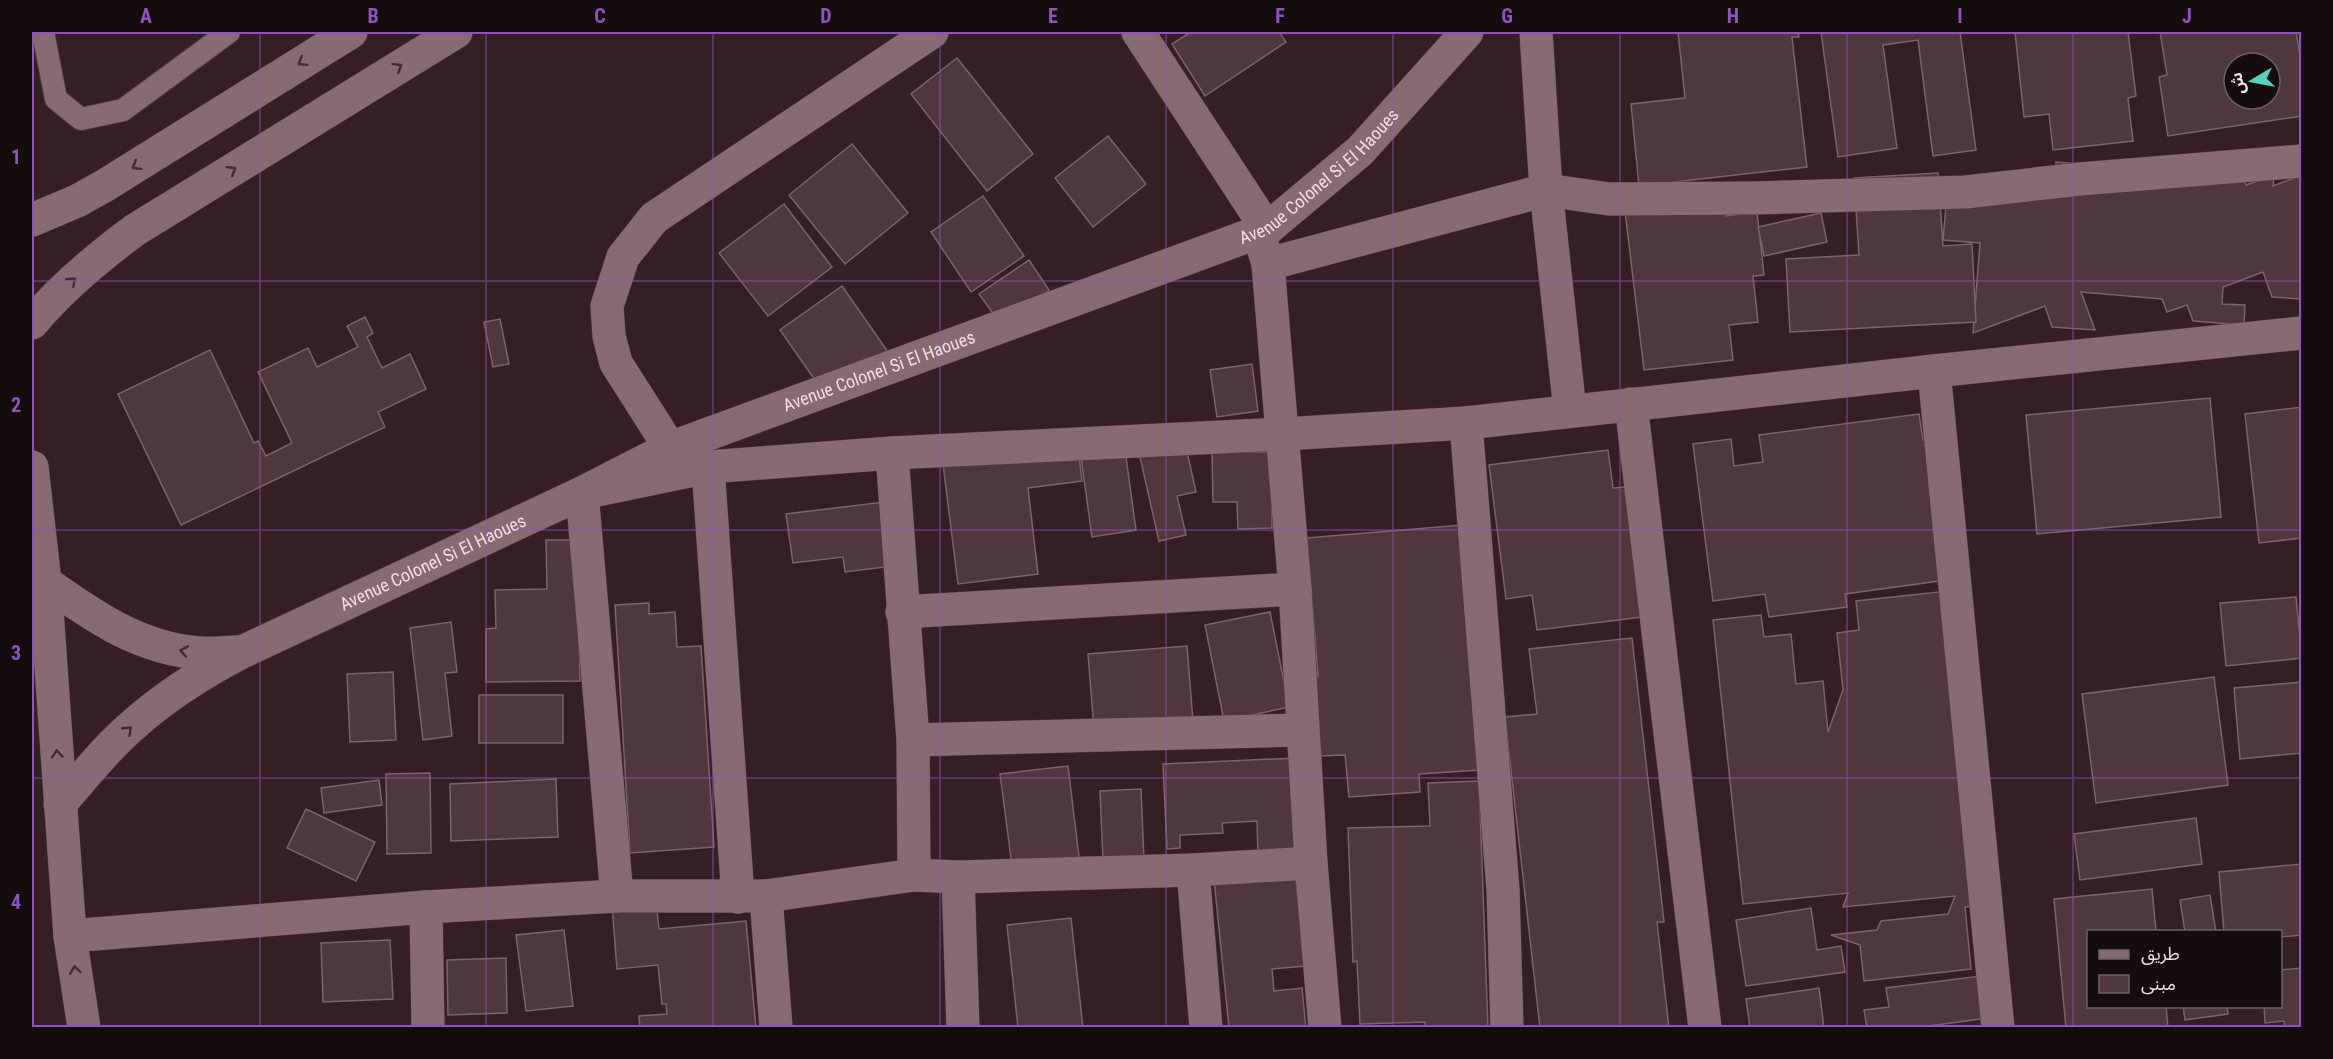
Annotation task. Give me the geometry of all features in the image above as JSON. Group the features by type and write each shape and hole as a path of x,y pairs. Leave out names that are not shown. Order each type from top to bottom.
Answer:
{"street":[{"path":"32,220 104,186 351,32"},
{"path":"32,323 52,299 92,263 135,230 456,32"},
{"path":"670,448 616,363 609,336 607,306 623,257 654,218 932,32"},
{"path":"1138,32 1263,231 1269,264 1284,434 1302,730 1324,1028"},
{"name":"Avenue Colonel Si El Haoues","path":"60,804 130,727 165,698 202,673 242,652 582,493 670,448 1263,231 1360,152 1467,32"},
{"path":"1536,32 1546,190 1570,411"},
{"path":"1269,264 1546,190 1609,199 1754,198 1966,192 2080,179 2301,161"},
{"path":"617,896 582,493 708,467 892,453 1466,423 2301,333"},
{"path":"1934,371 1998,1028"},
{"path":"1631,404 1705,1028"},
{"path":"1466,423 1503,890 1507,1028"},
{"path":"892,453 913,740 914,875"},
{"path":"32,467 45,582 70,936 84,1028"},
{"path":"708,467 752,897 776,1028"},
{"name":"Avenue Colonel Si El Haoues","path":"45,582 121,632 160,646 201,653 242,652"},
{"path":"902,612 1295,589"},
{"path":"913,740 1302,730"},
{"path":"70,936 426,907 617,896 752,897 914,875 958,878 1193,870 1311,863"},
{"path":"1193,870 1206,1028"},
{"path":"958,878 963,1028"},
{"path":"426,907 428,1028"}],"lane":[{"path":"43,32 56,99 81,119 123,110 229,32"}],"building":[{"path":"1191,32 1279,32 1286,42 1205,96 1172,44"},
{"path":"1678,32 1798,32 1799,37 1792,37 1807,167 1639,186 1631,104 1685,98"},
{"path":"1821,32 1960,32 1976,150 1933,156 1918,40 1883,45 1897,148 1838,157"},
{"path":"2015,32 2128,32 2136,96 2128,98 2133,141 2053,150 2049,114 2024,117"},
{"path":"2160,32 2296,32 2302,66 2302,116 2168,136 2159,77 2167,75"},
{"path":"957,58 1033,154 987,191 911,94"},
{"path":"1108,136 1146,184 1093,227 1055,178"},
{"path":"852,144 908,213 845,264 789,195"},
{"path":"2056,162 2244,178 2246,185 2274,175 2273,186 2302,175 2302,299 2272,297 2263,272 2223,287 2222,304 2245,305 2244,325 2193,321 2187,305 2167,312 2162,299 2081,292 2095,330 2052,327 2045,306 1973,333 1980,243 1943,240 1948,184 2054,192"},
{"path":"1938,173 1943,246 1972,244 1976,322 1790,332 1786,259 1859,255 1854,178"},
{"path":"1722,185 1726,216 1757,212 1764,275 1753,276 1758,322 1729,325 1733,360 1644,370 1625,211"},
{"path":"983,196 1024,256 971,292 931,232"},
{"path":"784,204 832,267 768,316 719,253"},
{"path":"1821,213 1827,242 1764,256 1758,227"},
{"path":"1029,260 1049,290 1000,323 979,294"},
{"path":"842,286 888,352 815,380 780,330"},
{"path":"365,317 373,333 367,337 382,368 410,354 426,389 378,412 385,427 181,525 118,394 210,350 254,443 258,441 266,456 292,443 258,372 308,348 317,367 358,347 347,326"},
{"path":"500,319 509,364 493,367 484,322"},
{"path":"1252,364 1258,411 1217,417 1210,370"},
{"path":"2210,398 2221,517 2037,534 2026,415"},
{"path":"2302,407 2302,538 2259,543 2245,414"},
{"path":"1919,414 1923,440 1949,437 1968,577 1845,594 1847,607 1769,617 1765,594 1713,601 1693,444 1731,439 1734,466 1763,462 1759,435"},
{"path":"1186,447 1196,492 1177,496 1186,535 1159,541 1140,457"},
{"path":"1078,448 1082,481 1028,488 1038,574 958,584 943,464"},
{"path":"1125,450 1136,530 1092,537 1081,457"},
{"path":"1608,450 1613,488 1625,487 1642,617 1537,630 1532,595 1506,599 1489,465"},
{"path":"1212,452 1271,452 1272,528 1238,529 1237,502 1213,502"},
{"path":"884,502 892,566 845,572 843,557 793,563 786,514"},
{"path":"1462,525 1480,770 1419,774 1420,792 1349,797 1345,755 1321,756 1315,676 1318,676 1307,538"},
{"path":"546,540 577,540 580,681 486,682 486,629 496,628 495,590 547,589"},
{"path":"1967,589 1999,903 1965,907 1971,969 1864,981 1860,945 1831,935 1877,930 1881,921 1948,914 1955,896 1843,907 1848,893 1743,904 1713,620 1761,615 1764,637 1791,634 1796,684 1823,681 1828,732 1843,690 1837,633 1859,630 1856,601"},
{"path":"2296,597 2302,658 2226,666 2220,603"},
{"path":"649,603 649,614 675,612 677,647 701,646 714,847 630,853 615,605"},
{"path":"1270,612 1289,707 1224,721 1205,625"},
{"path":"451,622 457,672 445,673 452,736 423,740 410,628"},
{"path":"1632,638 1664,922 1657,922 1669,1028 1540,1028 1505,717 1537,714 1529,649"},
{"path":"1187,646 1193,721 1094,729 1088,654"},
{"path":"393,672 396,740 350,742 347,674"},
{"path":"2214,677 2228,785 2096,803 2082,694"},
{"path":"2302,682 2302,753 2240,759 2234,688"},
{"path":"479,695 563,695 563,743 479,743"},
{"path":"1296,758 1300,853 1258,855 1257,821 1222,823 1223,833 1180,835 1180,848 1167,849 1163,764"},
{"path":"1068,766 1079,857 1012,866 1000,774"},
{"path":"430,773 431,853 387,854 386,774"},
{"path":"556,779 558,837 451,841 450,784"},
{"path":"379,780 382,805 324,813 321,788"},
{"path":"1479,781 1488,1028 1425,1028 1425,1022 1360,1024 1357,961 1353,962 1348,828 1430,826 1428,783"},
{"path":"1141,789 1144,860 1103,861 1100,791"},
{"path":"306,809 375,842 356,881 287,848"},
{"path":"2196,818 2202,864 2080,880 2074,834"},
{"path":"2302,864 2302,935 2282,937 2282,930 2224,930 2219,872"},
{"path":"1295,871 1305,966 1272,969 1274,991 1302,988 1306,1028 1229,1028 1214,879"},
{"path":"2152,889 2156,930 2087,930 2087,1008 2166,1008 2168,1028 2066,1028 2054,899"},
{"path":"2210,895 2216,930 2185,930 2180,900"},
{"path":"656,901 659,929 746,921 756,1028 640,1028 639,1016 667,1014 666,1004 662,1004 658,965 617,969 612,905"},
{"path":"1811,908 1817,950 1841,946 1845,972 1746,986 1736,920"},
{"path":"1071,918 1083,1028 1018,1028 1007,925"},
{"path":"564,930 573,1006 526,1011 516,935"},
{"path":"390,940 393,999 323,1002 321,943"},
{"path":"506,958 507,1013 448,1015 447,960"},
{"path":"2301,968 2302,1028 2285,1028 2284,1021 2265,1023 2264,1008 2282,1008 2282,970"},
{"path":"1981,976 1987,1018 1914,1028 1867,1028 1864,1010 1889,1007 1886,988"},
{"path":"1819,988 1824,1028 1750,1028 1746,999"},
{"path":"2183,1008 2227,1008 2228,1014 2185,1020"}]}
